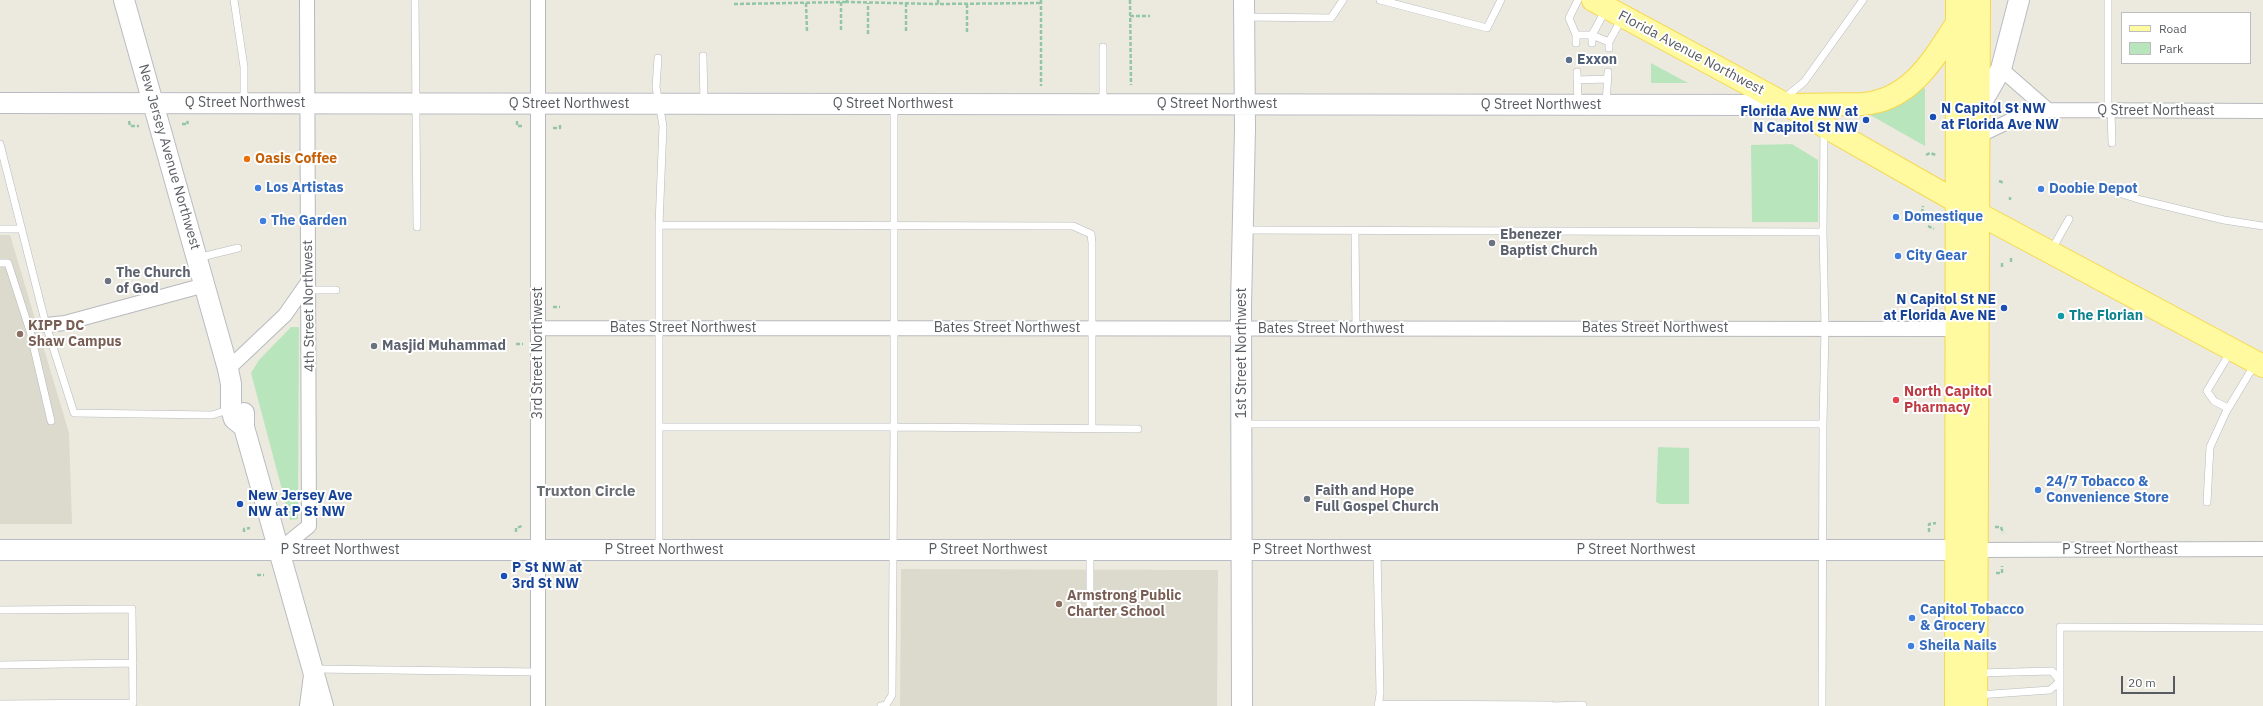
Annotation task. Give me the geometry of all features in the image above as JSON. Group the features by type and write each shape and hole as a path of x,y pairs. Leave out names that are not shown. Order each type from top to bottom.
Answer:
{"main road":[{"path":"1957,0 1956,329 1967,550"},
{"path":"1973,704 1966,673 1967,550 1977,213 1979,0"},
{"name":"Florida Avenue Northwest","path":"1608,8 1784,103 1956,202 2049,253 2259,364"},
{"path":"1784,103 1863,104 1875,103 1897,94 1914,82 1929,66 1957,23"},
{"path":"1951,706 1966,673"}],"street":[{"name":"New Jersey Avenue Northwest","path":"124,0 230,376 244,407 244,426 323,706"},
{"name":"4th Street Northwest","path":"279,550 310,526 307,0"},
{"name":"3rd Street Northwest","path":"538,0 538,706"},
{"path":"1978,109 2001,70 2019,0"},
{"name":"1st Street Northwest","path":"1242,706 1242,230 1244,8"},
{"path":"2001,70 2048,110"},
{"name":"Q Street Northwest","path":"0,103 1244,105 1578,105 1784,103"},
{"name":"Q Street Northeast","path":"1978,136 2016,118 2048,110 2109,112 2263,111"},
{"path":"46,325 65,323 205,285"},
{"path":"230,376 285,315 308,286"},
{"name":"Bates Street Northwest","path":"538,328 1956,329"},
{"name":"New Jersey Avenue Northwest","path":"230,376 231,409 234,419 244,426"},
{"name":"P Street Northeast","path":"1967,550 2263,549"},
{"name":"P Street Northwest","path":"0,550 1967,550"},
{"path":"308,706 312,668"}],"lane":[{"path":"234,0 244,67 244,103"},
{"path":"415,0 417,227"},
{"path":"1244,8 1331,18 1343,0"},
{"path":"1380,0 1487,28 1501,0"},
{"path":"1576,43 1576,35 1569,18 1578,0"},
{"path":"1784,103 1804,82 1863,0"},
{"path":"2108,0 2109,112 2112,143"},
{"path":"1576,35 1609,45 1608,8"},
{"path":"1592,39 1608,8"},
{"path":"1103,47 1103,104"},
{"path":"703,56 704,104"},
{"path":"658,58 656,87 663,126 659,225 659,550"},
{"path":"1578,105 1577,76 1608,76 1606,104"},
{"path":"881,706 886,705 892,695 894,550 894,104"},
{"path":"1822,706 1824,550 1823,424 1825,328 1823,232 1824,126"},
{"path":"0,144 20,229 46,325 74,413 212,415 231,409"},
{"path":"2119,193 2224,220 2263,226"},
{"path":"2049,253 2069,219"},
{"path":"659,225 1073,226 1084,229 1091,234 1092,243 1092,428"},
{"path":"0,229 20,229"},
{"path":"1242,230 1823,232"},
{"path":"1355,231 1356,329"},
{"path":"197,258 238,248"},
{"path":"0,263 8,263 30,331 51,421"},
{"path":"308,286 336,290"},
{"path":"2228,408 2214,401 2206,391 2231,350"},
{"path":"2207,502 2210,447 2228,408 2259,364"},
{"path":"1242,424 1823,424"},
{"path":"659,427 1138,429"},
{"path":"1090,550 1090,610 1121,610"},
{"path":"1377,550 1380,694 1378,705 1551,706 1583,704"},
{"path":"0,610 132,609 133,663 133,703 0,704"},
{"path":"2060,706 2060,627 2263,628"},
{"path":"0,664 133,663"},
{"path":"312,668 538,672"},
{"path":"1966,673 2052,671 2060,681"},
{"path":"1973,704 2050,690 2060,681"}],"path":[{"path":"1130,0 1130,86"},
{"path":"734,4 847,1 868,3 938,2 967,4 1041,2 1041,86"},
{"path":"841,2 841,32"},
{"path":"905,2 906,32"},
{"path":"806,3 807,32"},
{"path":"868,3 868,34"},
{"path":"967,4 967,32"},
{"path":"1130,16 1150,16"},
{"path":"517,120 517,126 522,126"},
{"path":"553,128 560,128 560,120"},
{"path":"130,126 139,126"},
{"path":"1926,155 1930,153 1936,155"},
{"path":"1999,181 2004,182"},
{"path":"1922,213 1923,206"},
{"path":"1928,226 1934,229"},
{"path":"553,308 560,307"},
{"path":"516,344 523,344"},
{"path":"1929,532 1929,524 1937,523"},
{"path":"516,534 516,528 522,526"},
{"path":"1995,527 2001,527 2003,533"},
{"path":"244,528 250,528"},
{"path":"1995,573 2002,573 2002,566"},
{"path":"257,575 264,575"}],"shaded area":[{"name":"KIPP DC Shaw Campus","path":"0,235 10,235 69,433 72,524 0,524"},
{"name":"Armstrong Public Charter School","path":"901,569 1218,570 1217,706 900,706"}],"green space":[{"path":"1651,63 1688,83 1651,83"},
{"path":"1922,86 1925,89 1925,146 1870,115"},
{"path":"1792,144 1818,160 1818,222 1752,222 1751,145"},
{"path":"291,327 299,327 298,519 290,520 251,373 259,360"},
{"path":"1658,447 1689,448 1689,504 1660,504 1656,502"}],"place":[{"name":"Exxon","path":"1569,60"},
{"name":"N Capitol St NW at Florida Ave NW","path":"1933,117"},
{"name":"Florida Ave NW at N Capitol St NW","path":"1866,120"},
{"name":"Oasis Coffee","path":"247,159"},
{"name":"Los Artistas","path":"258,188"},
{"name":"Doobie Depot","path":"2041,189"},
{"name":"Domestique","path":"1896,217"},
{"name":"The Garden","path":"263,221"},
{"name":"Ebenezer Baptist Church","path":"1492,243"},
{"name":"City Gear","path":"1898,256"},
{"name":"The Church of God","path":"108,281"},
{"name":"N Capitol St NE at Florida Ave NE","path":"2004,308"},
{"name":"The Florian","path":"2061,316"},
{"name":"KIPP DC Shaw Campus","path":"20,334"},
{"name":"Masjid Muhammad","path":"374,346"},
{"name":"North Capitol Pharmacy","path":"1896,400"},
{"name":"24/7 Tobacco & Convenience Store","path":"2038,490"},
{"name":"Faith and Hope Full Gospel Church","path":"1307,499"},
{"name":"New Jersey Ave NW at P St NW","path":"240,504"},
{"name":"P St NW at 3rd St NW","path":"504,576"},
{"name":"Armstrong Public Charter School","path":"1059,604"},
{"name":"Capitol Tobacco & Grocery","path":"1912,618"},
{"name":"Sheila Nails","path":"1911,646"}],"district":[{"name":"Truxton Circle","path":"586,492"}]}
